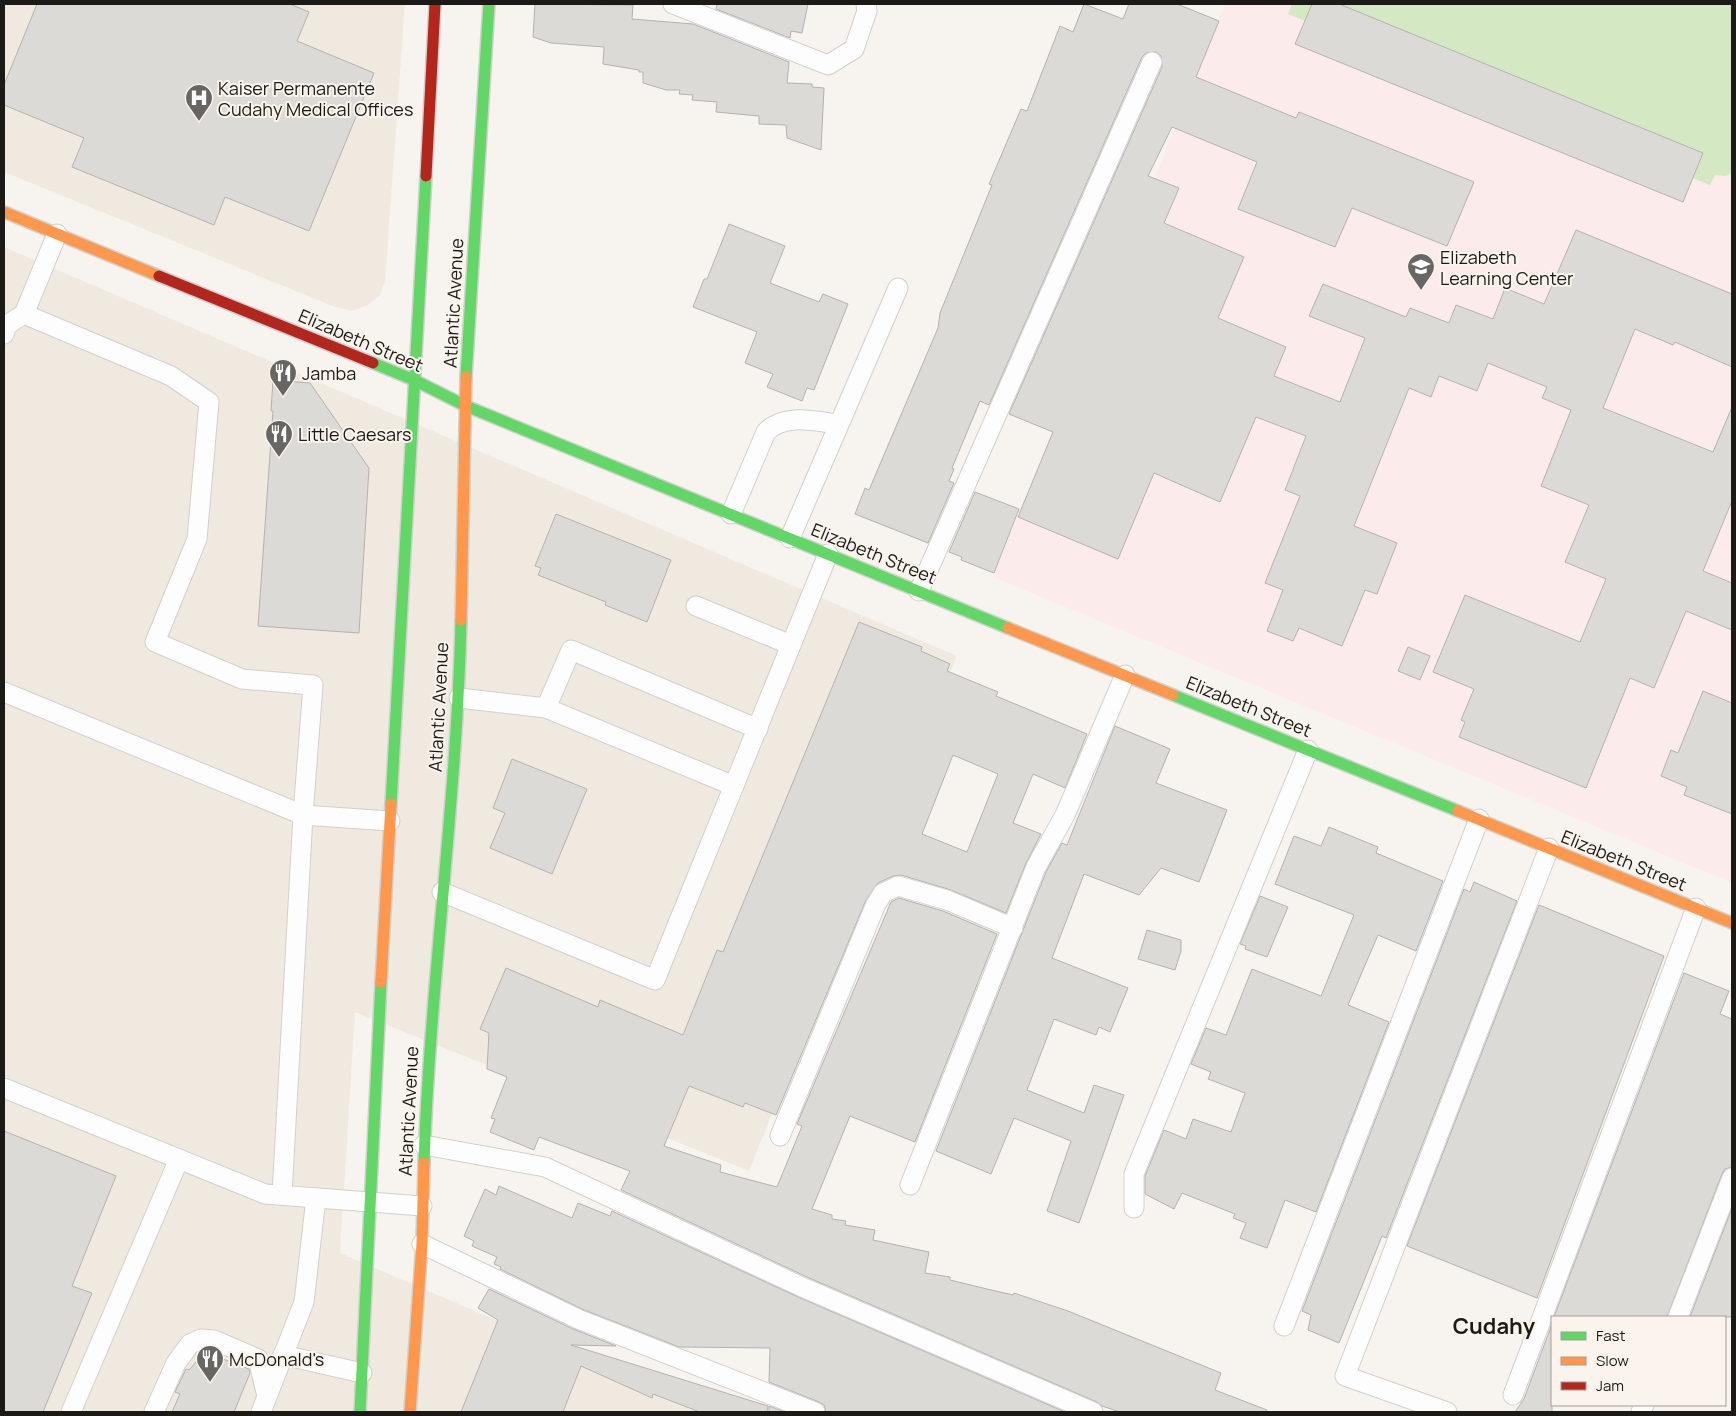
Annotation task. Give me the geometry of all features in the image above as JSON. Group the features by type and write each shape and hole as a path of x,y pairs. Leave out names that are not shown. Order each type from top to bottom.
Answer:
{"main road":[{"name":"Atlantic Avenue","path":"360,1412 390,821 436,4"},
{"name":"Atlantic Avenue","path":"410,1412 422,1244 426,1072 458,698 467,338 489,4"},
{"name":"Elizabeth Street","path":"4,212 414,380 466,406 1732,923"}],"lane":[{"path":"673,4 828,66 854,49 867,11 866,4"},
{"path":"919,591 1152,62"},
{"path":"4,334 7,326 24,314 57,234"},
{"path":"790,538 898,288"},
{"path":"24,314 171,376 209,402 198,539 155,642 242,679 313,685 303,815 282,1195"},
{"path":"731,514 766,432 773,425 802,419 838,424"},
{"path":"442,892 655,980 828,554"},
{"path":"696,606 792,646"},
{"path":"546,708 571,650 758,729"},
{"path":"910,1185 1036,867 1065,815 1126,675"},
{"path":"4,692 303,815 390,821"},
{"path":"458,698 546,708 734,786"},
{"path":"1134,1208 1134,1174 1308,750"},
{"path":"1284,1326 1479,819"},
{"path":"1447,1412 1345,1376 1549,848"},
{"path":"780,1136 882,893 898,886 947,900 1013,928"},
{"path":"1513,1395 1696,908"},
{"path":"4,1088 264,1194 422,1206"},
{"path":"424,1146 545,1167 802,1286 1093,1412"},
{"path":"71,1412 179,1159"},
{"path":"1678,1316 1732,1178"},
{"path":"264,1404 304,1302 316,1198"},
{"path":"422,1244 578,1319 815,1412"},
{"path":"154,1412 182,1352 190,1344 201,1339 214,1340 258,1359 264,1404"},
{"path":"282,1355 362,1373"}],"shaded area":[{"name":"Kaiser Permanente Cudahy Medical Offices","path":"4,4 405,4 385,281 380,295 368,305 352,311 335,307 4,172"},
{"name":"Elizabeth Learning Center","path":"1225,4 1732,4 1732,883 993,577"},
{"path":"4,247 957,656 749,1171 355,1012 340,1253 710,1412 4,1412"}],"green space":[{"path":"1292,4 1732,4 1732,173 1726,176 1715,175 1710,185 1288,14"}],"building":[{"name":"Kaiser Permanente Cudahy Medical Offices","path":"37,4 290,4 309,12 297,41 374,73 309,231 225,197 214,225 72,167 84,138 4,105 4,85"},
{"path":"535,4 633,5 632,19 693,24 789,62 787,83 812,84 812,87 824,88 821,150 787,138 786,125 759,124 759,116 716,112 717,102 692,100 693,95 679,94 680,90 666,90 643,83 643,72 639,72 639,70 603,64 604,47 551,43 533,37"},
{"path":"717,4 808,4 802,33 791,31 790,38 716,9"},
{"path":"1084,4 1123,19 1129,4 1177,4 1219,21 1196,77 1296,118 1299,112 1474,182 1447,246 1352,208 1335,247 1238,209 1257,162 1172,127 1148,176 1179,188 1164,223 1244,257 1218,318 1286,347 1274,376 1340,402 1365,338 1309,316 1323,284 1406,317 1410,308 1449,323 1456,305 1493,319 1505,288 1544,304 1576,230 1732,294 1732,367 1675,342 1673,345 1635,329 1603,408 1713,452 1732,407 1732,501 1703,571 1732,583 1732,630 1686,611 1654,688 1630,678 1586,788 1459,737 1465,722 1461,720 1474,689 1433,672 1465,595 1580,642 1606,579 1565,562 1589,505 1541,486 1571,410 1542,398 1547,387 1488,363 1477,391 1439,376 1431,397 1409,388 1354,526 1397,543 1377,594 1365,590 1342,646 1299,628 1293,641 1267,631 1283,590 1265,583 1300,496 1285,490 1306,436 1256,417 1220,502 1154,473 1118,559 1018,517 1053,432 1009,414 1162,67 1161,56 1156,52 1146,53 1142,57 989,405 980,401 952,468 954,469 949,481 954,483 928,543 855,514 865,488 869,490 938,328 940,313 992,185 989,184 1021,109 1027,111 1060,26 1073,32"},
{"path":"1312,4 1339,4 1703,153 1683,202 1295,44"},
{"path":"729,224 785,246 770,283 819,302 823,294 848,304 814,390 807,388 802,401 767,387 773,374 745,363 757,332 693,307 704,279 707,279"},
{"path":"273,380 310,383 369,468 359,633 258,626 273,411 271,411"},
{"path":"975,492 1019,509 994,573 961,560 962,557 949,552"},
{"path":"556,514 671,560 647,622 605,605 606,602 538,575 541,568 535,566"},
{"path":"859,622 922,647 921,651 950,664 947,671 998,692 996,696 1087,734 1065,788 1033,774 1013,823 1041,834 1026,863 1006,913 951,890 901,875 893,876 878,883 866,900 776,1115 745,1103 743,1107 689,1086 664,1146 721,1165 720,1172 777,1187 802,1126 797,1124 891,902 899,898 943,911 997,934 915,1142 850,1116 812,1209 832,1215 832,1219 846,1221 845,1225 875,1230 873,1240 929,1252 925,1273 950,1277 950,1280 1013,1295 1014,1293 1068,1311 1221,1373 1215,1390 1267,1410 1266,1412 1120,1412 1102,1406 1097,1402 807,1277 621,1190 630,1171 539,1137 534,1150 490,1132 495,1119 491,1118 507,1077 487,1069 489,1033 480,1029 506,968 598,1007 600,1000 683,1035 717,950 723,952","holes":["953,755 998,774 967,852 922,834"]},
{"path":"1408,647 1430,656 1420,680 1398,671"},
{"path":"1703,691 1732,703 1732,814 1684,795 1687,787 1661,776 1671,750 1678,753"},
{"path":"1115,726 1170,749 1156,783 1227,810 1199,882 1161,868 1139,895 1084,874 1052,958 1128,988 1110,1032 1099,1027 1096,1035 1054,1019 1027,1090 1084,1113 1094,1085 1124,1095 1079,1223 1047,1211 1071,1141 1014,1118 991,1174 936,1151 1046,872 1062,843 1067,845"},
{"path":"512,759 587,789 552,874 490,848 505,813 493,808"},
{"path":"1329,827 1378,847 1376,853 1443,881 1416,951 1378,935 1348,1005 1389,1022 1316,1212 1285,1200 1267,1248 1240,1238 1246,1223 1233,1218 1235,1214 1182,1193 1174,1209 1145,1194 1145,1176 1164,1130 1186,1139 1193,1119 1231,1132 1245,1093 1208,1079 1211,1072 1191,1064 1206,1028 1226,1035 1252,969 1321,996 1354,915 1275,884 1294,836 1321,846"},
{"path":"1474,882 1517,901 1386,1238 1382,1236 1339,1343 1308,1330 1311,1315 1302,1311 1464,889 1470,892"},
{"path":"1260,896 1288,907 1267,957 1245,949 1246,946 1240,944"},
{"path":"1539,905 1664,956 1537,1298 1407,1246"},
{"path":"1147,930 1181,940 1181,951 1175,970 1138,959"},
{"path":"1684,973 1729,991 1720,1014 1732,1019 1732,1167 1725,1169 1722,1174 1667,1316 1554,1316"},
{"path":"4,1131 116,1176 72,1286 92,1293 43,1412 4,1412"},
{"path":"499,1186 572,1218 578,1203 610,1216 612,1211 798,1297 1065,1412 826,1412 824,1405 819,1402 769,1382 770,1348 679,1347 582,1309 500,1269 501,1267 494,1264 497,1257 472,1246 474,1241 464,1236 485,1189 496,1195"},
{"path":"1732,1208 1732,1317 1690,1316"},
{"path":"489,1289 573,1329 616,1346 571,1345 768,1406 767,1412 700,1412 653,1394 652,1398 581,1366 563,1412 461,1412 498,1320 478,1308"},
{"path":"1551,1327 1552,1412 1515,1412 1524,1399"},
{"name":"McDonald's","path":"205,1352 249,1369 250,1373 234,1412 172,1412 180,1394 175,1392 186,1369 189,1370"},
{"path":"769,1406 785,1412 769,1412"}],"traffic: fast":[{"path":"466,377 489,4"},
{"path":"391,804 426,176"},
{"path":"373,363 414,380 466,406 1008,628"},
{"path":"424,1163 432,1027 459,688 461,620"},
{"path":"1173,695 1458,811"},
{"path":"360,1412 381,982"}],"traffic: slow":[{"path":"4,212 159,276"},
{"path":"461,620 466,377"},
{"path":"1008,628 1173,695"},
{"path":"381,982 391,804"},
{"path":"1458,811 1732,923"},
{"path":"410,1412 422,1244 424,1163"}],"traffic: jam":[{"path":"426,176 435,4"},
{"path":"159,276 373,363"}],"place":[{"name":"Kaiser Permanente Cudahy Medical Offices","path":"199,122"},
{"name":"Elizabeth Learning Center","path":"1421,291"},
{"name":"Jamba","path":"283,397"},
{"name":"Little Caesars","path":"279,458"},
{"name":"McDonald's","path":"210,1383"}],"district":[{"name":"Cudahy","path":"1494,1326"}]}
